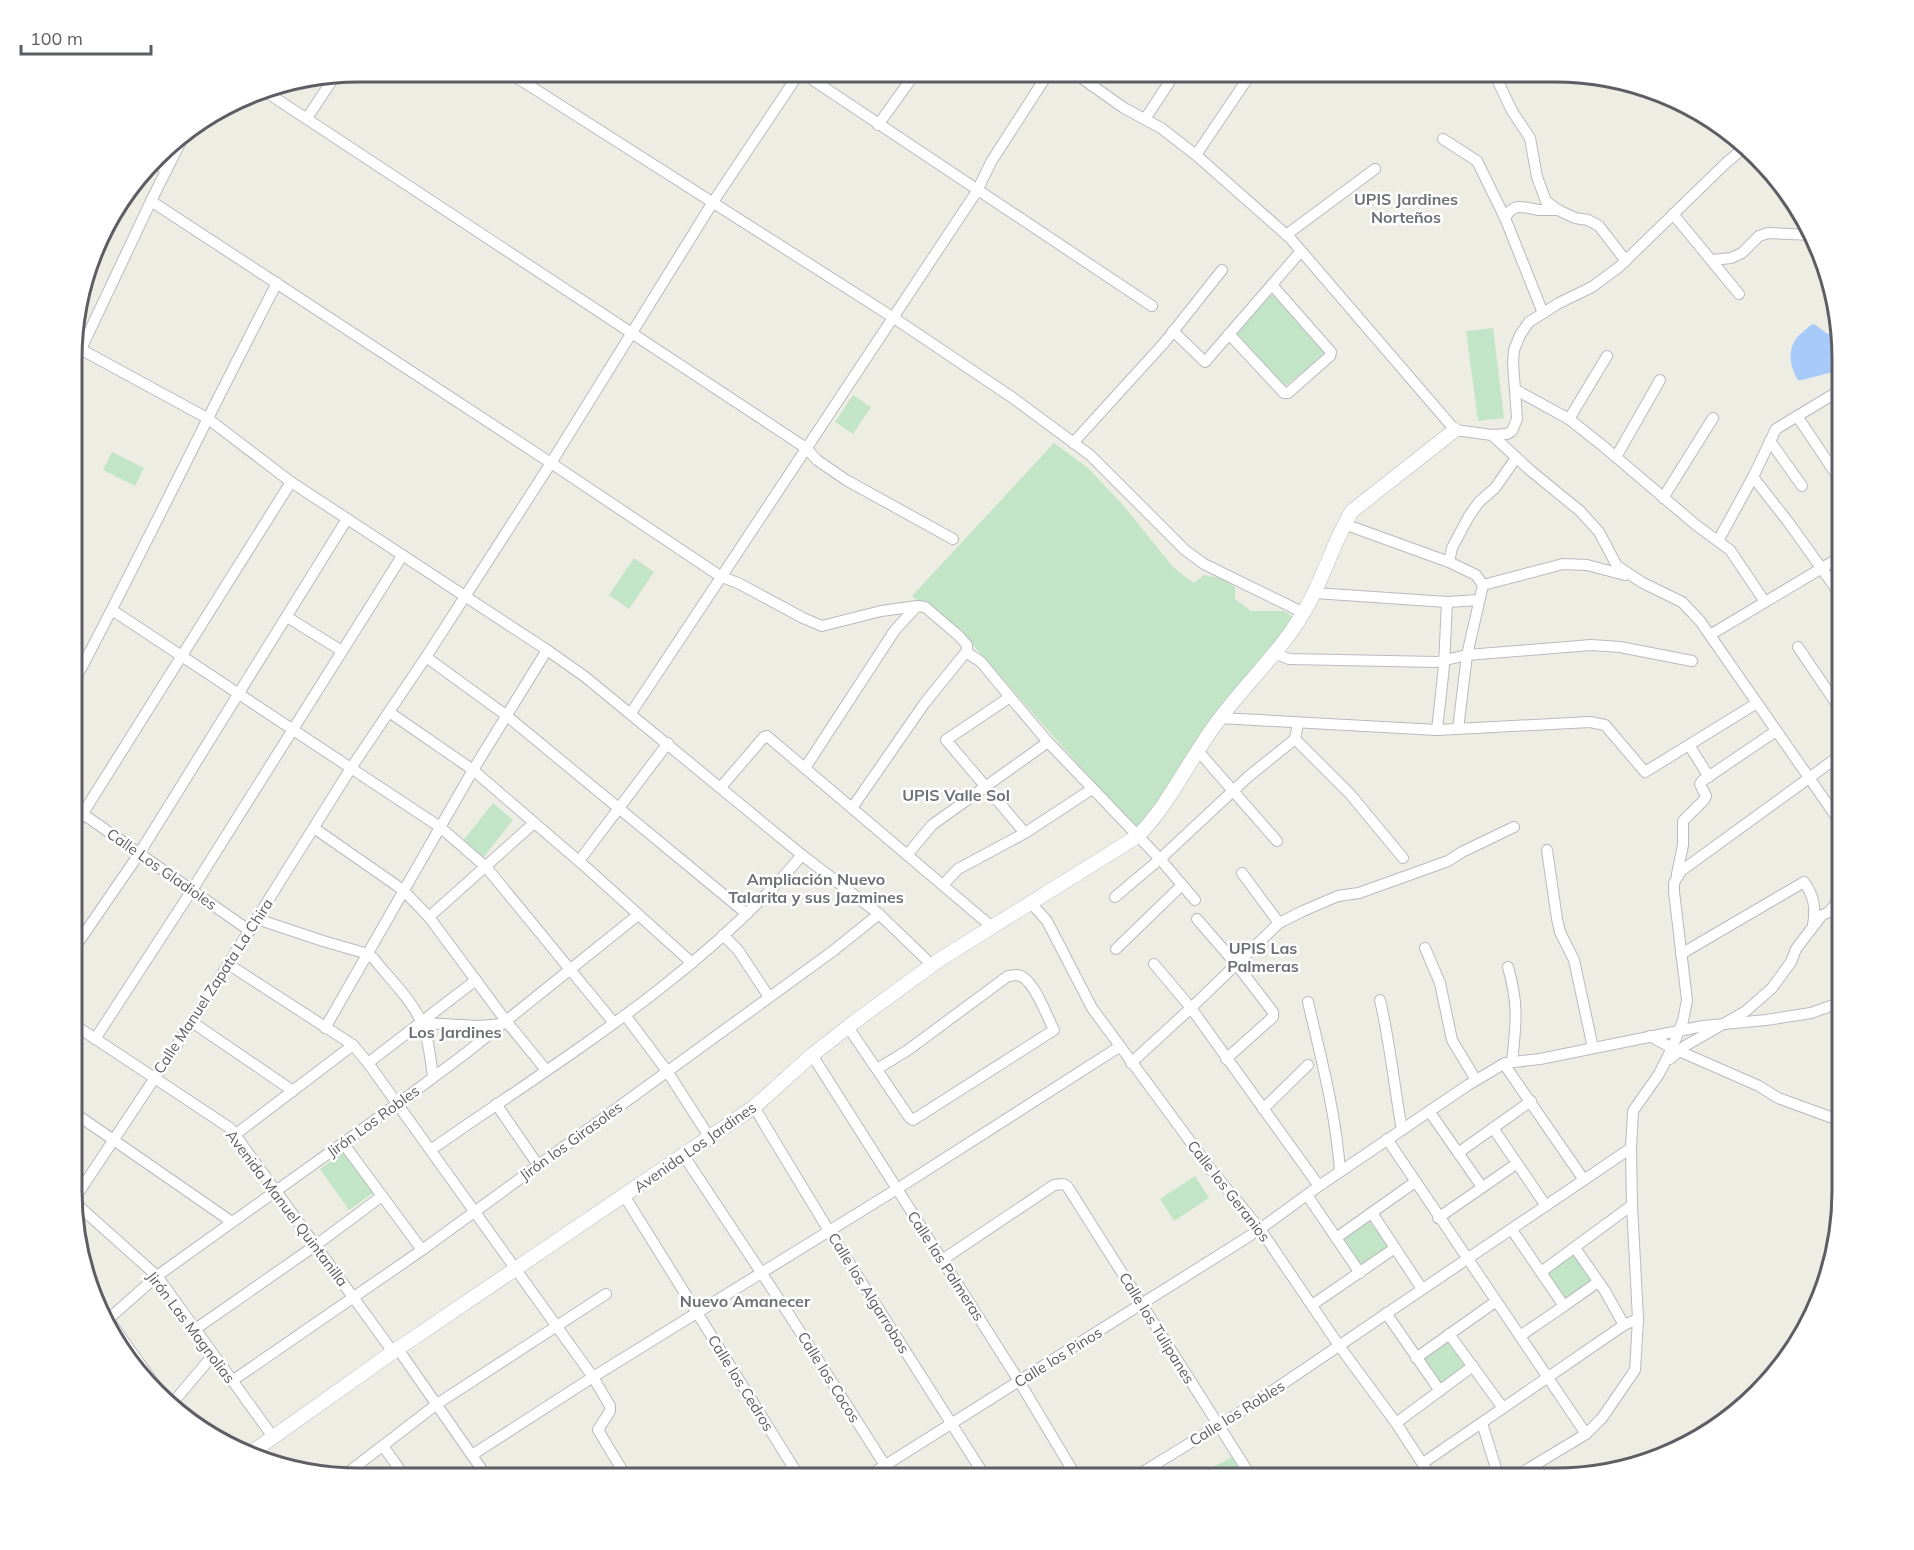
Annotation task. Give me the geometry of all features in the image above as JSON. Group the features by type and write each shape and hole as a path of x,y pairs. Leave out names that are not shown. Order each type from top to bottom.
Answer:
{"street":[{"path":"525,83 894,318 1013,398 1090,455 1185,550 1204,564 1304,613"},
{"name":"Calle Manuel Zapata La Chira","path":"82,1187 192,1022 351,768 426,657 551,463 713,202 793,83"},
{"path":"816,83 1152,306"},
{"path":"878,125 908,83"},
{"path":"631,713 977,191 991,162 1042,83"},
{"path":"1088,83 1124,108 1161,128 1196,155 1286,235 1455,430 1492,435 1508,434 1515,426 1517,419 1514,350 1529,322 1559,303 1592,287 1626,261 1738,152"},
{"path":"1145,119 1169,83"},
{"path":"1196,155 1245,83"},
{"path":"1498,83 1507,103 1530,138 1537,177 1546,201 1558,210 1599,226 1626,261"},
{"path":"307,118 329,84"},
{"path":"273,96 806,448 817,460 846,480 953,539"},
{"path":"1443,139 1477,161 1505,218 1543,313"},
{"path":"83,349 176,152"},
{"path":"161,167 167,170"},
{"path":"1286,235 1376,169"},
{"path":"151,201 720,576 822,626 881,611 925,607 959,636 967,645 967,653"},
{"path":"1505,218 1514,207 1558,210"},
{"path":"1673,214 1739,294"},
{"path":"1713,260 1742,254 1759,236 1768,233 1802,234"},
{"path":"1173,331 1205,362 1301,251"},
{"path":"1073,443 1173,331 1222,270"},
{"path":"82,667 277,283"},
{"path":"1229,334 1284,393 1288,393 1330,356 1331,352 1272,285"},
{"path":"83,350 207,418 291,482 547,650 631,713 802,855 879,914 932,965"},
{"path":"1569,419 1607,356"},
{"path":"1616,457 1660,380"},
{"path":"1516,390 1569,419 1663,498 1730,550 1765,602"},
{"path":"1718,541 1776,429 1832,395"},
{"path":"1797,416 1832,468"},
{"path":"1663,498 1713,418"},
{"name":"Avenida Los Jardines","path":"258,1448 754,1107 812,1055 932,965 1138,836 1162,809 1220,718 1276,654 1304,613 1315,593 1344,524 1352,512 1455,430"},
{"path":"1492,435 1580,511 1599,532 1617,566 1643,583"},
{"path":"1770,441 1802,486"},
{"path":"1449,562 1452,548 1469,516 1479,502 1495,488 1516,458"},
{"path":"1753,477 1832,582"},
{"path":"83,814 291,482"},
{"path":"82,937 139,854 347,519"},
{"path":"1344,524 1449,562 1476,575 1483,585 1467,655 1458,729"},
{"path":"95,1039 192,890 402,556"},
{"path":"1483,585 1571,563 1618,572 1682,602 1700,621 1832,811"},
{"path":"1710,635 1832,563"},
{"path":"1315,593 1447,602 1479,600"},
{"path":"1437,730 1447,602"},
{"path":"805,768 895,630 917,606"},
{"path":"112,610 440,827 486,867 614,1023"},
{"path":"287,617 342,651"},
{"path":"1276,654 1289,659 1437,662 1467,655 1608,646 1692,661"},
{"path":"1798,647 1832,697"},
{"path":"325,1028 473,770 547,650"},
{"path":"967,653 981,662 1048,742 1160,859 1195,900"},
{"path":"852,808 924,704 967,653"},
{"path":"426,657 507,716 747,914"},
{"path":"1010,697 946,740 1025,833"},
{"path":"1220,718 1437,730 1590,722 1605,725 1646,772 1757,703"},
{"path":"389,712 473,770 579,861 692,963"},
{"path":"1114,897 1295,739 1298,723"},
{"path":"1530,1468 1586,1434 1602,1418 1635,1370 1638,1319 1632,1205 1633,1111 1675,1050 1687,1000 1674,892 1683,845 1683,821 1706,796 1700,784 1776,731"},
{"path":"721,787 767,736 992,927"},
{"path":"1295,739 1375,822 1402,858"},
{"path":"907,855 932,825 1048,742"},
{"path":"579,861 668,743"},
{"path":"1689,745 1709,777"},
{"path":"1199,752 1277,841"},
{"path":"1676,877 1808,776 1832,760"},
{"path":"943,885 958,869 1025,833 1092,789"},
{"name":"Calle Los Gladioles","path":"83,814 250,931"},
{"path":"429,917 534,823"},
{"path":"1131,1063 1280,923 1338,896 1359,893 1448,861 1514,826"},
{"path":"314,828 403,890 429,917 504,1022 546,1070"},
{"path":"1547,850 1560,932 1574,960 1593,1048"},
{"path":"432,1149 669,984 771,891 802,855"},
{"path":"1242,873 1280,923"},
{"path":"1681,954 1804,882 1810,890 1815,905 1813,927"},
{"path":"1116,949 1182,885"},
{"name":"Calle los Geranios","path":"1030,903 1047,921 1092,1008 1119,1047 1312,1305 1426,1468"},
{"path":"1675,1050 1746,1011 1772,988 1791,962 1796,949 1822,915 1832,908"},
{"name":"Jirón los Girasoles","path":"232,1381 422,1250 833,951 879,914"},
{"name":"Jirón Los Robles","path":"111,1313 157,1276 399,1103 638,915"},
{"path":"257,919 368,954 416,1012 422,1023 433,1076"},
{"path":"1197,919 1273,1012 1273,1017 1226,1059"},
{"path":"723,935 738,950 770,997"},
{"path":"1425,948 1440,983 1452,1040 1476,1080"},
{"path":"228,964 353,1045 368,1063 432,1149 593,1377 610,1406 610,1411 598,1430 621,1468"},
{"path":"1154,964 1191,1008 1318,1186"},
{"path":"1508,966 1517,1005 1508,1063 1584,1180"},
{"path":"848,1027 877,1069 913,1120 1054,1030 1036,992 1026,979 1018,975 1008,976 908,1050 877,1069"},
{"path":"368,1063 476,980"},
{"path":"1380,999 1389,1041 1401,1130"},
{"path":"1308,1002 1329,1093 1340,1171"},
{"path":"1508,1063 1540,1059 1723,1023 1766,1020 1811,1013 1832,1006"},
{"path":"625,1015 667,1071 710,1138"},
{"path":"192,1022 293,1091"},
{"path":"422,1023 479,1026 504,1022"},
{"name":"Avenida Manuel Quintanilla","path":"82,1030 236,1134 354,1298 437,1404 480,1468"},
{"path":"1650,1036 1675,1050 1759,1086 1787,1102 1832,1118"},
{"path":"236,1134 353,1045"},
{"path":"472,1455 1119,1047"},
{"name":"Calle las Palmeras","path":"812,1055 1019,1381 1071,1468"},
{"name":"Calle los Pinos","path":"880,1468 1256,1232 1387,1139 1476,1080 1508,1063"},
{"path":"1263,1109 1308,1065"},
{"path":"1458,1153 1531,1101"},
{"path":"496,1104 538,1165"},
{"name":"Calle los Algarrobos","path":"754,1107 829,1231 980,1468"},
{"path":"1429,1111 1482,1187"},
{"path":"82,1118 232,1222"},
{"path":"1493,1128 1546,1206"},
{"path":"1387,1139 1438,1218 1586,1434"},
{"path":"343,1143 422,1250"},
{"name":"Calle los Robles","path":"1149,1468 1219,1426 1340,1347 1386,1313 1631,1148"},
{"name":"Calle los Cocos","path":"684,1156 887,1468"},
{"path":"1438,1218 1516,1164"},
{"path":"1336,1238 1415,1182"},
{"name":"Calle los Tulipanes","path":"942,1260 1058,1184 1063,1184 1071,1191 1246,1468"},
{"path":"1307,1194 1360,1273"},
{"path":"194,1330 382,1196"},
{"name":"Calle los Cedros","path":"625,1197 794,1468"},
{"path":"1541,1272 1632,1205"},
{"name":"Jirón Las Magnolias","path":"83,1210 157,1276 273,1437"},
{"path":"1372,1213 1422,1289"},
{"path":"1512,1230 1564,1306"},
{"path":"1312,1305 1395,1248"},
{"path":"1575,1248 1599,1282 1624,1325"},
{"path":"1520,1336 1599,1282"},
{"path":"354,1468 437,1404 606,1294"},
{"path":"1416,1358 1495,1302"},
{"path":"1386,1313 1440,1391"},
{"path":"1423,1463 1624,1325 1638,1319"},
{"path":"1449,1334 1503,1408"},
{"path":"176,1398 213,1355"},
{"path":"1396,1423 1473,1366"},
{"path":"1482,1422 1496,1468"},
{"path":"383,1446 398,1468"}],"green space":[{"path":"1272,294 1325,354 1284,387 1236,333"},
{"path":"1493,328 1504,418 1478,421 1466,331"},
{"path":"853,395 871,407 853,434 835,422"},
{"path":"1054,443 1088,468 1122,504 1174,568 1194,583 1204,575 1220,578 1235,587 1235,599 1251,611 1284,611 1294,617 1167,793 1136,830 970,642 912,596"},
{"path":"112,452 144,468 135,486 103,470"},
{"path":"634,558 654,572 629,609 609,595"},
{"path":"493,803 513,820 483,858 462,842"},
{"path":"344,1152 373,1193 349,1210 320,1169"},
{"path":"1195,1176 1209,1198 1174,1221 1160,1199"},
{"path":"1369,1220 1389,1249 1361,1268 1341,1239"},
{"path":"1574,1252 1594,1280 1565,1300 1545,1272"},
{"path":"1448,1339 1467,1367 1440,1387 1419,1359"},
{"path":"1232,1457 1239,1468 1214,1468"}],"water":[{"path":"1814,324 1830,334 1832,372 1798,380 1792,367 1792,348 1794,342 1809,326"}],"district":[{"name":"UPIS Jardines Norteños","path":"1406,208"},
{"name":"UPIS Valle Sol","path":"956,795"},
{"name":"Ampliación Nuevo Talarita y sus Jazmines","path":"816,888"},
{"name":"UPIS Las Palmeras","path":"1263,957"},
{"name":"Los Jardines","path":"455,1032"},
{"name":"Nuevo Amanecer","path":"745,1301"}]}
